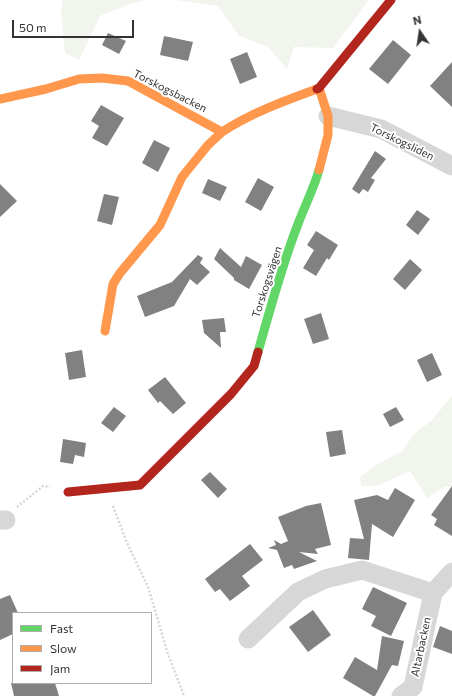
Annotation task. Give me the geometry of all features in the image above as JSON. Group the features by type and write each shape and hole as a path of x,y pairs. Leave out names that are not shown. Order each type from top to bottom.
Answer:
{"street":[{"path":"105,331 113,284 120,273 160,225 182,177 208,145 222,132 237,122 273,104 319,88 391,0"},
{"name":"Torskogsbacken","path":"0,99 46,89 79,79 102,78 128,81 222,132"},
{"name":"Torskogsvägen","path":"68,492 140,485 231,394 254,366 271,306 293,239 316,181 328,134 328,116 319,88"},
{"name":"Torskogsliden","path":"328,116 381,129 452,166"},
{"path":"248,639 298,592 325,579 362,570 433,593 452,572"},
{"name":"Altarbacken","path":"401,696 413,687 433,593"}],"path":[{"path":"3,520 43,486 68,492"},
{"path":"102,489 115,510 127,543 148,587 166,647 184,696"}],"shaded area":[{"path":"63,0 146,0 129,4 100,16 79,60 65,53 61,12"},
{"path":"177,0 369,0 333,48 294,47 287,69 268,47 239,36 218,6"},
{"path":"452,396 452,487 445,487 427,498 410,471 377,486 361,486 360,477 374,466 402,451 414,434 432,420"}],"building":[{"path":"108,33 126,41 119,54 102,45"},
{"path":"164,36 193,42 188,61 160,55"},
{"path":"393,40 411,55 388,84 369,69"},
{"path":"247,52 257,77 240,84 230,59"},
{"path":"452,62 452,107 430,86"},
{"path":"101,105 124,118 107,146 92,138 99,126 91,121"},
{"path":"154,140 170,148 158,172 142,163"},
{"path":"375,151 386,159 371,178 375,180 368,192 363,189 359,194 352,189"},
{"path":"258,178 274,187 261,211 245,202"},
{"path":"208,179 227,187 220,201 202,193"},
{"path":"0,184 17,201 0,217"},
{"path":"104,194 119,197 112,225 97,221"},
{"path":"417,210 430,219 418,235 406,225"},
{"path":"316,231 338,245 329,260 327,258 316,276 303,268 314,250 307,245"},
{"path":"220,248 241,267 246,256 262,265 249,289 234,280 234,278 214,259"},
{"path":"198,255 203,258 200,263 210,272 197,285 190,279 174,306 145,317 137,296 172,282"},
{"path":"410,259 422,270 405,290 393,279"},
{"path":"321,313 329,339 313,344 304,319"},
{"path":"224,318 226,332 220,332 221,348 204,333 202,320"},
{"path":"82,350 86,377 69,380 65,353"},
{"path":"432,353 442,375 427,382 417,360"},
{"path":"165,377 186,403 173,414 160,401 158,403 148,390"},
{"path":"114,407 126,416 113,432 101,423"},
{"path":"396,407 404,420 390,427 383,414"},
{"path":"342,430 346,454 330,457 326,432"},
{"path":"63,439 86,443 84,457 75,455 73,464 60,462"},
{"path":"210,472 227,489 218,498 201,480"},
{"path":"452,486 452,536 434,525 437,519 431,515"},
{"path":"395,488 415,500 393,537 372,524 369,560 348,558 350,538 364,539 354,500 377,495 388,500"},
{"path":"321,503 331,545 315,549 318,554 299,552 317,561 294,569 292,565 284,568 277,550 268,548 276,545 274,540 281,544 288,541 278,517 306,506"},
{"path":"250,544 263,560 242,576 250,586 230,601 220,589 215,592 205,579"},
{"path":"373,587 407,603 391,636 371,626 376,616 362,609"},
{"path":"10,595 18,612 12,612 12,634 0,640 0,599"},
{"path":"313,610 331,635 308,652 289,627"},
{"path":"440,626 452,631 452,654 433,647"},
{"path":"382,636 404,641 398,666 392,665 375,696 373,696 343,678 355,657 377,670"},
{"path":"11,683 55,684 59,696 14,696"}],"traffic: fast":[{"path":"258,352 276,287 319,170"}],"traffic: slow":[{"path":"0,99 46,89 79,79 102,78 128,81 222,132 256,113 317,89"},
{"path":"319,88 328,116 328,135 319,170"},
{"path":"105,331 113,284 120,273 160,225 182,177 208,145 222,132"}],"traffic: jam":[{"path":"317,89 391,0"},
{"path":"68,492 140,485 231,394 254,366 258,352"}]}
